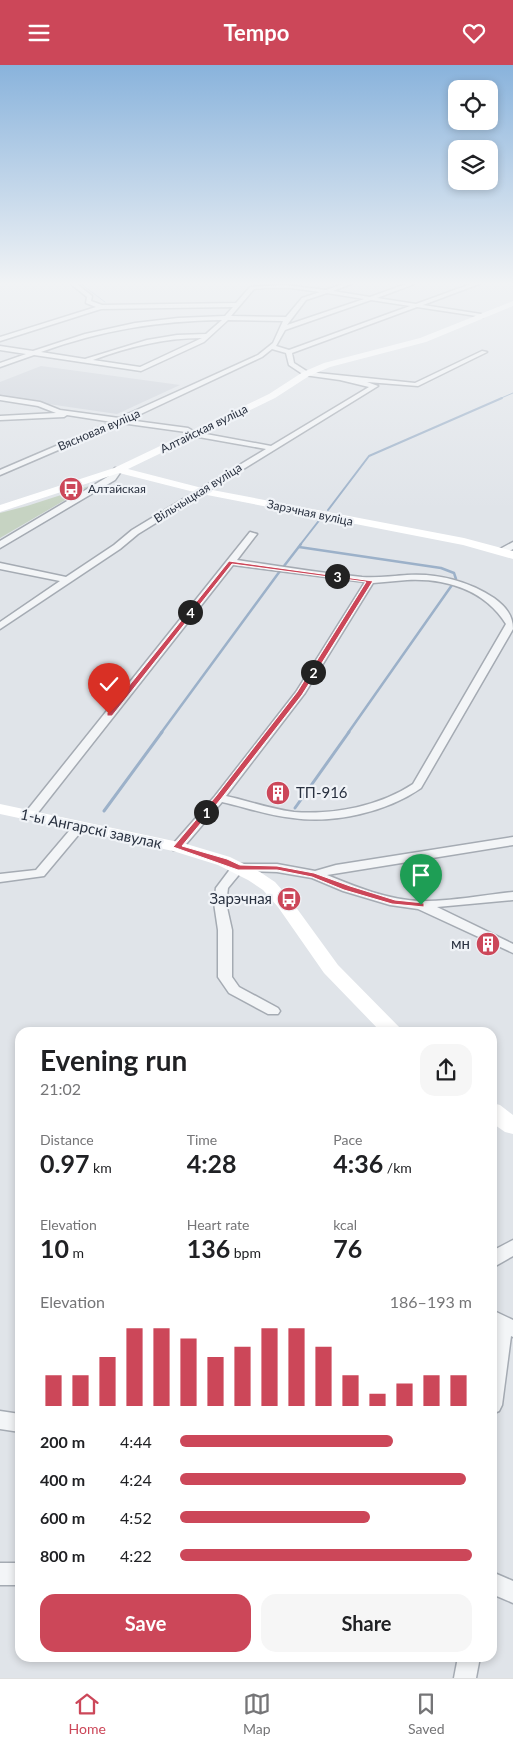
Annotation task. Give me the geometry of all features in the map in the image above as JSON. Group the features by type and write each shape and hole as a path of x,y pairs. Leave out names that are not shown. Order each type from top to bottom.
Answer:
{"main road":[{"name":"Алтайская вуліца","path":"0,509 118,470 272,396 306,373 350,359"},
{"name":"Зарэчная вуліца","path":"118,470 202,491 335,519 464,542 508,553"},
{"name":"1-ы Ангарскі завулак","path":"0,809 177,847 238,867 269,886 284,903 331,969 390,1027"},
{"path":"497,1115 513,1126"}],"street":[{"path":"0,365 15,359"},
{"path":"73,359 141,369 163,359"},
{"path":"84,361 89,359"},
{"name":"Вясновая вуліца","path":"0,473 192,389 253,359"},
{"path":"290,359 290,364 306,373 343,379 416,385 469,359"},
{"name":"Вільчыцкая вуліца","path":"0,626 117,547 135,532 375,386 343,379"},
{"path":"0,398 40,404 58,412 71,415 188,430 193,434 271,448"},
{"path":"0,418 71,415"},
{"name":"Алтайская вуліца","path":"0,545 112,478 118,470"},
{"path":"29,815 253,534"},
{"name":"Зарэчная вуліца","path":"508,553 513,545"},
{"path":"219,798 292,815 315,816 388,802 411,791 417,786 511,624 501,608 480,593 456,583 431,577 370,581 231,562"},
{"path":"0,566 66,580"},
{"path":"177,847 219,798 300,693 370,581"},
{"path":"0,877 40,873 79,827"},
{"path":"314,875 336,869 513,841"},
{"path":"238,867 222,888 220,903 225,930 225,977 234,990 272,1011"},
{"name":"1-ы Ангарскі завулак","path":"238,867 277,868 314,875 347,888 395,902 421,905 513,949"},
{"path":"421,905 513,896"},
{"path":"497,1258 513,1247"},
{"path":"497,1368 503,1324"},
{"path":"0,1420 15,1422"},
{"path":"0,1574 15,1574"},
{"path":"497,1585 513,1592"},
{"path":"465,1678 468,1662"}],"shaded area":[{"path":"41,366 180,385 117,414 0,397 0,382"}],"green space":[{"path":"89,486 0,538 0,513"}],"waterway":[{"path":"499,399 513,393"},
{"path":"328,510 369,456 502,398"},
{"path":"300,545 321,518"},
{"path":"284,566 301,544"},
{"path":"299,547 441,568 454,573 456,579"},
{"path":"161,733 280,571"},
{"path":"348,733 452,585"},
{"path":"104,811 162,732"},
{"path":"295,808 349,732"}],"place":[{"name":"Алтайская","path":"71,489"},
{"name":"ТП-916","path":"278,793"},
{"name":"Зарэчная","path":"289,899"},
{"name":"мн","path":"488,944"}],"route":[{"path":"109,714 231,562 370,581 300,693 219,798 177,847 238,867 277,868 314,875 347,888 395,902 421,905"}]}
